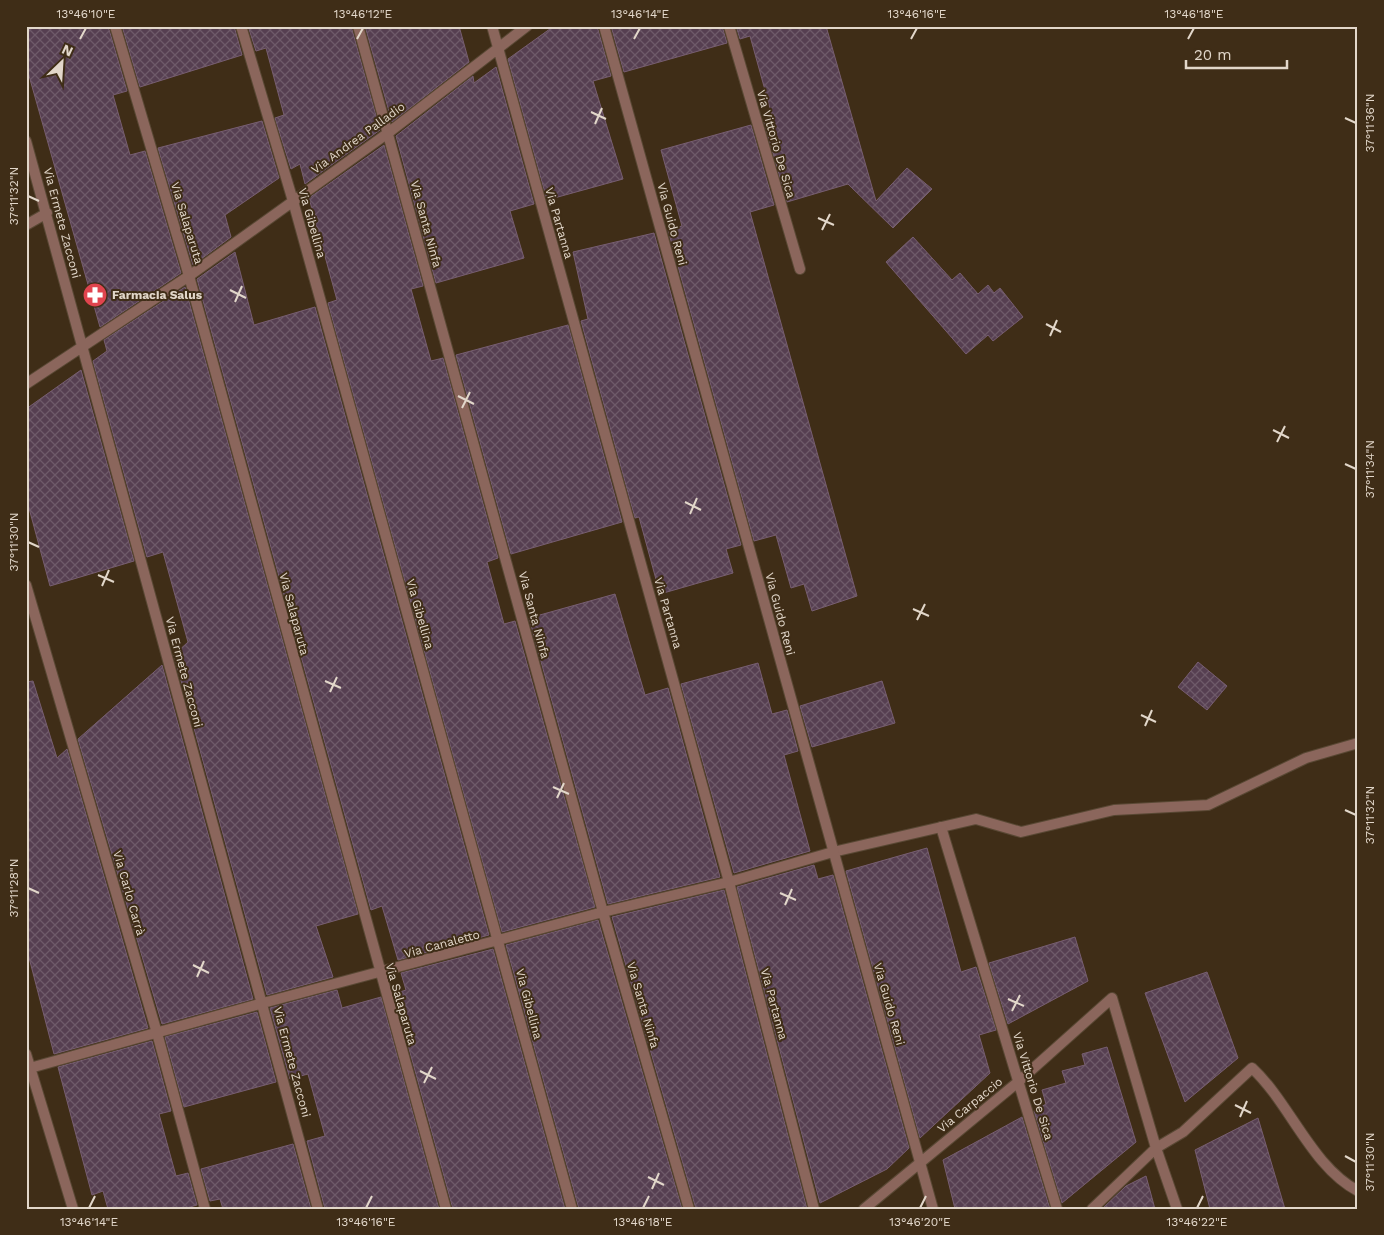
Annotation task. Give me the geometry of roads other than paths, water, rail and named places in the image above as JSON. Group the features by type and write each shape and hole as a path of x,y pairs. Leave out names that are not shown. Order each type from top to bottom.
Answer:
{"street":[{"name":"Via Salaparuta","path":"115,26 189,276 379,973 446,1209"},
{"name":"Via Gibellina","path":"241,26 293,201 572,1209"},
{"name":"Via Santa Ninfa","path":"358,26 603,912 689,1209"},
{"name":"Via Partanna","path":"492,26 729,882 814,1209"},
{"name":"Via Andrea Palladio","path":"26,384 189,276 388,133 527,26"},
{"name":"Via Guido Reni","path":"604,26 933,1209"},
{"name":"Via Vittorio De Sica","path":"728,26 800,269"},
{"name":"Via Ermete Zacconi","path":"26,141 318,1209"},
{"path":"26,226 46,213"},
{"name":"Via Carlo Carrà","path":"26,585 157,1033 205,1209"},
{"name":"Via Canaletto","path":"30,1068 263,1003 499,942 603,912 729,882 833,852 976,819 1021,832 1114,810 1208,805 1306,758 1358,743"},
{"name":"Via Vittorio De Sica","path":"941,827 1057,1209"},
{"name":"Via Carpaccio","path":"864,1209 1018,1082 1112,998 1156,1148"},
{"path":"26,1054 73,1209"},
{"path":"1092,1209 1156,1148 1183,1132 1252,1068 1267,1082 1314,1152 1350,1187 1358,1191"},
{"path":"1156,1148 1177,1209"}],"place":[{"name":"Farmacia Salus","path":"95,295"}]}
